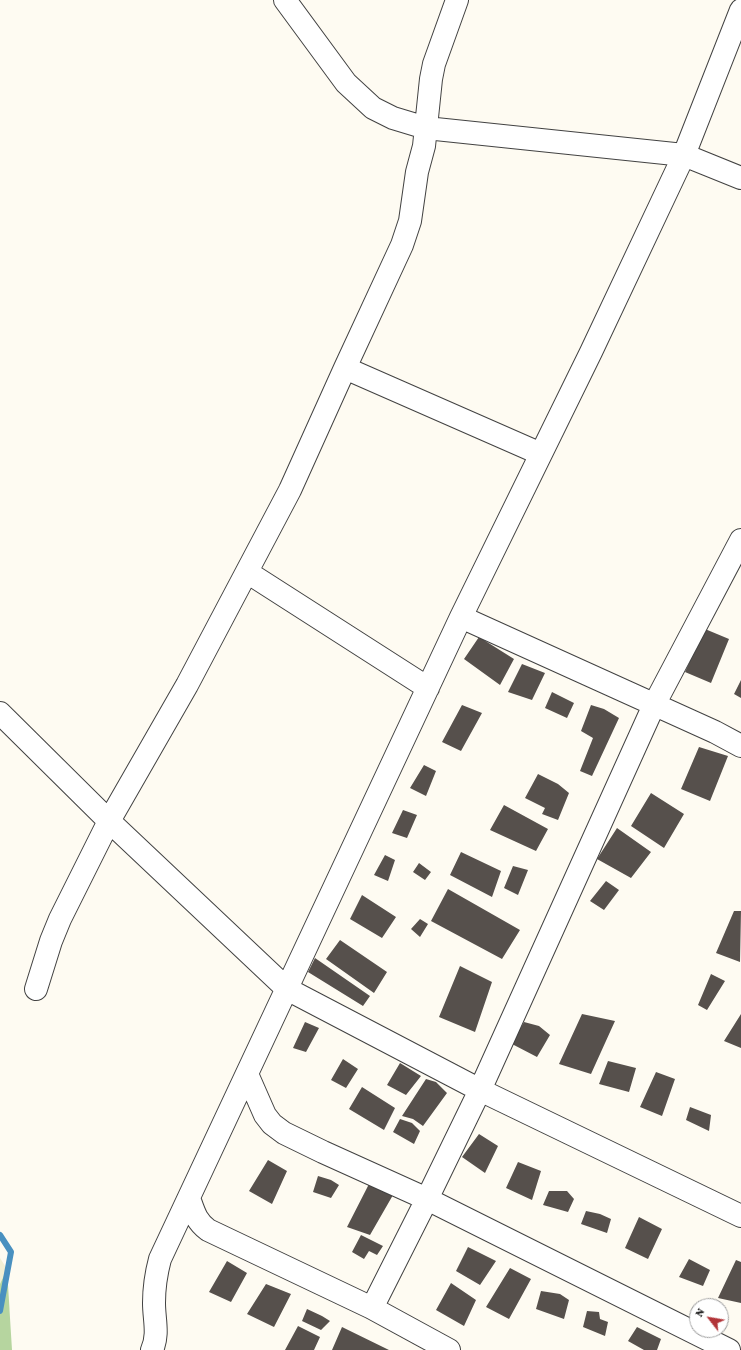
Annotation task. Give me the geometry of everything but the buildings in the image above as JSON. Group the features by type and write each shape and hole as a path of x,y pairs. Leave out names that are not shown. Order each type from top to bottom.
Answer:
{"street":[{"path":"285,0 346,83 373,108 393,118 426,128 684,156 741,178"},
{"path":"36,989 51,941 60,919 109,821 187,685 290,490 402,245 408,227 417,172 424,146 434,64 457,0"},
{"path":"152,1350 155,1344 157,1331 154,1301 157,1270 163,1252 461,617 592,352 684,156 741,10"},
{"path":"345,368 541,454"},
{"path":"372,1308 428,1199 480,1090 654,705 741,540"},
{"path":"247,572 428,688"},
{"path":"461,617 714,732 741,746"},
{"path":"0,713 109,821 287,989 480,1090 741,1216"},
{"path":"247,1074 265,1115 272,1124 284,1133 428,1199 729,1350"},
{"path":"189,1198 195,1216 201,1225 208,1230 372,1308 449,1350"}],"shaded area":[{"path":"0,1258 7,1269 0,1284"}],"green space":[{"path":"7,1269 12,1350 0,1350 0,1284"}],"waterway":[{"path":"0,1235 11,1252 0,1311"}]}
